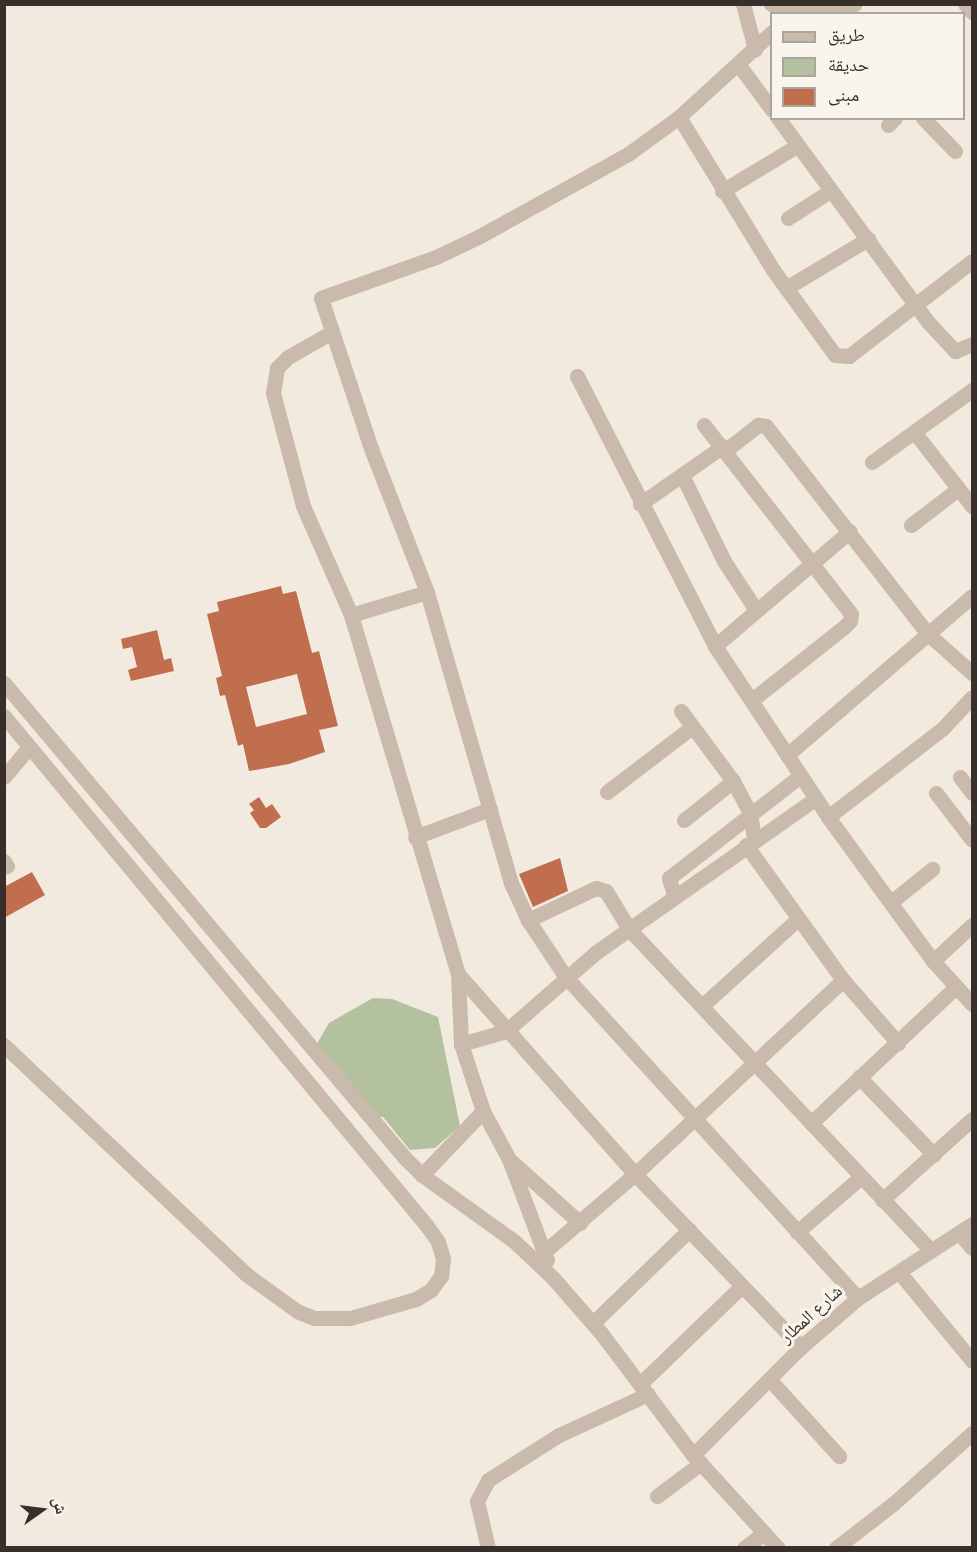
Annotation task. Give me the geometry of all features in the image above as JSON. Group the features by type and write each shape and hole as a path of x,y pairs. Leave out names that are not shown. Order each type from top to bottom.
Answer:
{"street":[{"path":"743,4 755,49"},
{"path":"771,4 795,10 832,11 855,4"},
{"path":"965,4 972,12"},
{"path":"770,33 679,117 618,160 478,237 436,257 321,298 372,451 427,592 511,883 528,920 565,976 696,1116 858,1298"},
{"path":"738,64 770,109"},
{"path":"679,117 722,191 786,288 835,355 843,358 972,261"},
{"path":"779,120 830,190 955,351 972,344"},
{"path":"925,120 955,151"},
{"path":"722,191 797,146"},
{"path":"789,218 830,190"},
{"path":"786,288 868,239"},
{"path":"332,332 288,357 277,368 273,393 303,507 351,615 415,837 458,974 461,1044 483,1111 509,1159 553,1278"},
{"path":"577,376 640,504 715,646 814,799 933,961 972,1005"},
{"path":"872,462 972,390"},
{"path":"704,425 725,448 851,614 850,621 752,700"},
{"path":"640,504 758,425 766,426 928,634 972,673"},
{"path":"915,433 964,488 972,507"},
{"path":"682,475 724,561 756,610"},
{"path":"911,525 964,488"},
{"path":"715,646 756,610 815,564 850,531"},
{"path":"351,615 427,592"},
{"path":"786,755 972,596"},
{"path":"4,683 231,955 422,1176 514,1241 553,1278 593,1323 697,1459 778,1548"},
{"path":"828,818 943,728 972,697"},
{"path":"681,711 733,781 750,813 750,842 798,919 843,980 897,1043"},
{"path":"4,716 427,1226 443,1258 441,1276 431,1290 416,1299 350,1318 314,1318 297,1311 248,1275 4,1045"},
{"path":"607,792 692,727"},
{"path":"4,777 29,747"},
{"path":"675,897 669,878 800,776"},
{"path":"960,777 972,793"},
{"path":"684,820 733,781"},
{"path":"936,793 972,840"},
{"path":"461,1044 506,1031 565,976 750,842 814,799"},
{"path":"415,837 490,809"},
{"path":"891,902 932,869"},
{"path":"528,920 596,888 606,891 629,929 703,1005 754,1064 931,1251"},
{"path":"703,1005 798,919"},
{"path":"933,961 972,925"},
{"path":"458,974 506,1031 635,1174 801,1347"},
{"path":"544,1252 635,1174 843,980"},
{"path":"812,1123 956,987"},
{"path":"859,1077 934,1155"},
{"path":"422,1176 483,1111"},
{"path":"882,1200 972,1119"},
{"path":"509,1159 580,1223"},
{"path":"797,1232 861,1177"},
{"name":"شارع المطار","path":"657,1496 697,1459 801,1347 858,1298 972,1224"},
{"path":"593,1323 689,1230"},
{"path":"959,1233 972,1248"},
{"path":"899,1272 972,1361"},
{"path":"488,1548 477,1501 488,1480 559,1435 644,1389 742,1286"},
{"path":"770,1380 839,1456"},
{"path":"836,1548 894,1503 972,1433"},
{"path":"744,1548 764,1533"}],"green space":[{"path":"373,998 392,999 438,1017 460,1126 435,1148 410,1150 383,1117 372,1116 315,1047 329,1023"}],"building":[{"path":"281,586 283,594 296,591 312,653 319,651 338,726 319,730 325,752 289,764 249,771 243,744 238,746 225,695 220,696 216,678 222,676 207,614 219,611 217,602","holes":["297,674 307,714 256,727 246,687"]},
{"path":"157,630 164,660 171,658 174,671 131,681 128,670 137,667 132,647 123,649 121,639"},
{"path":"259,797 266,808 272,804 281,817 266,828 260,828 250,813 254,810 249,804"},
{"path":"560,858 568,891 533,907 519,874"},
{"path":"32,872 45,895 4,918 4,887"}]}
